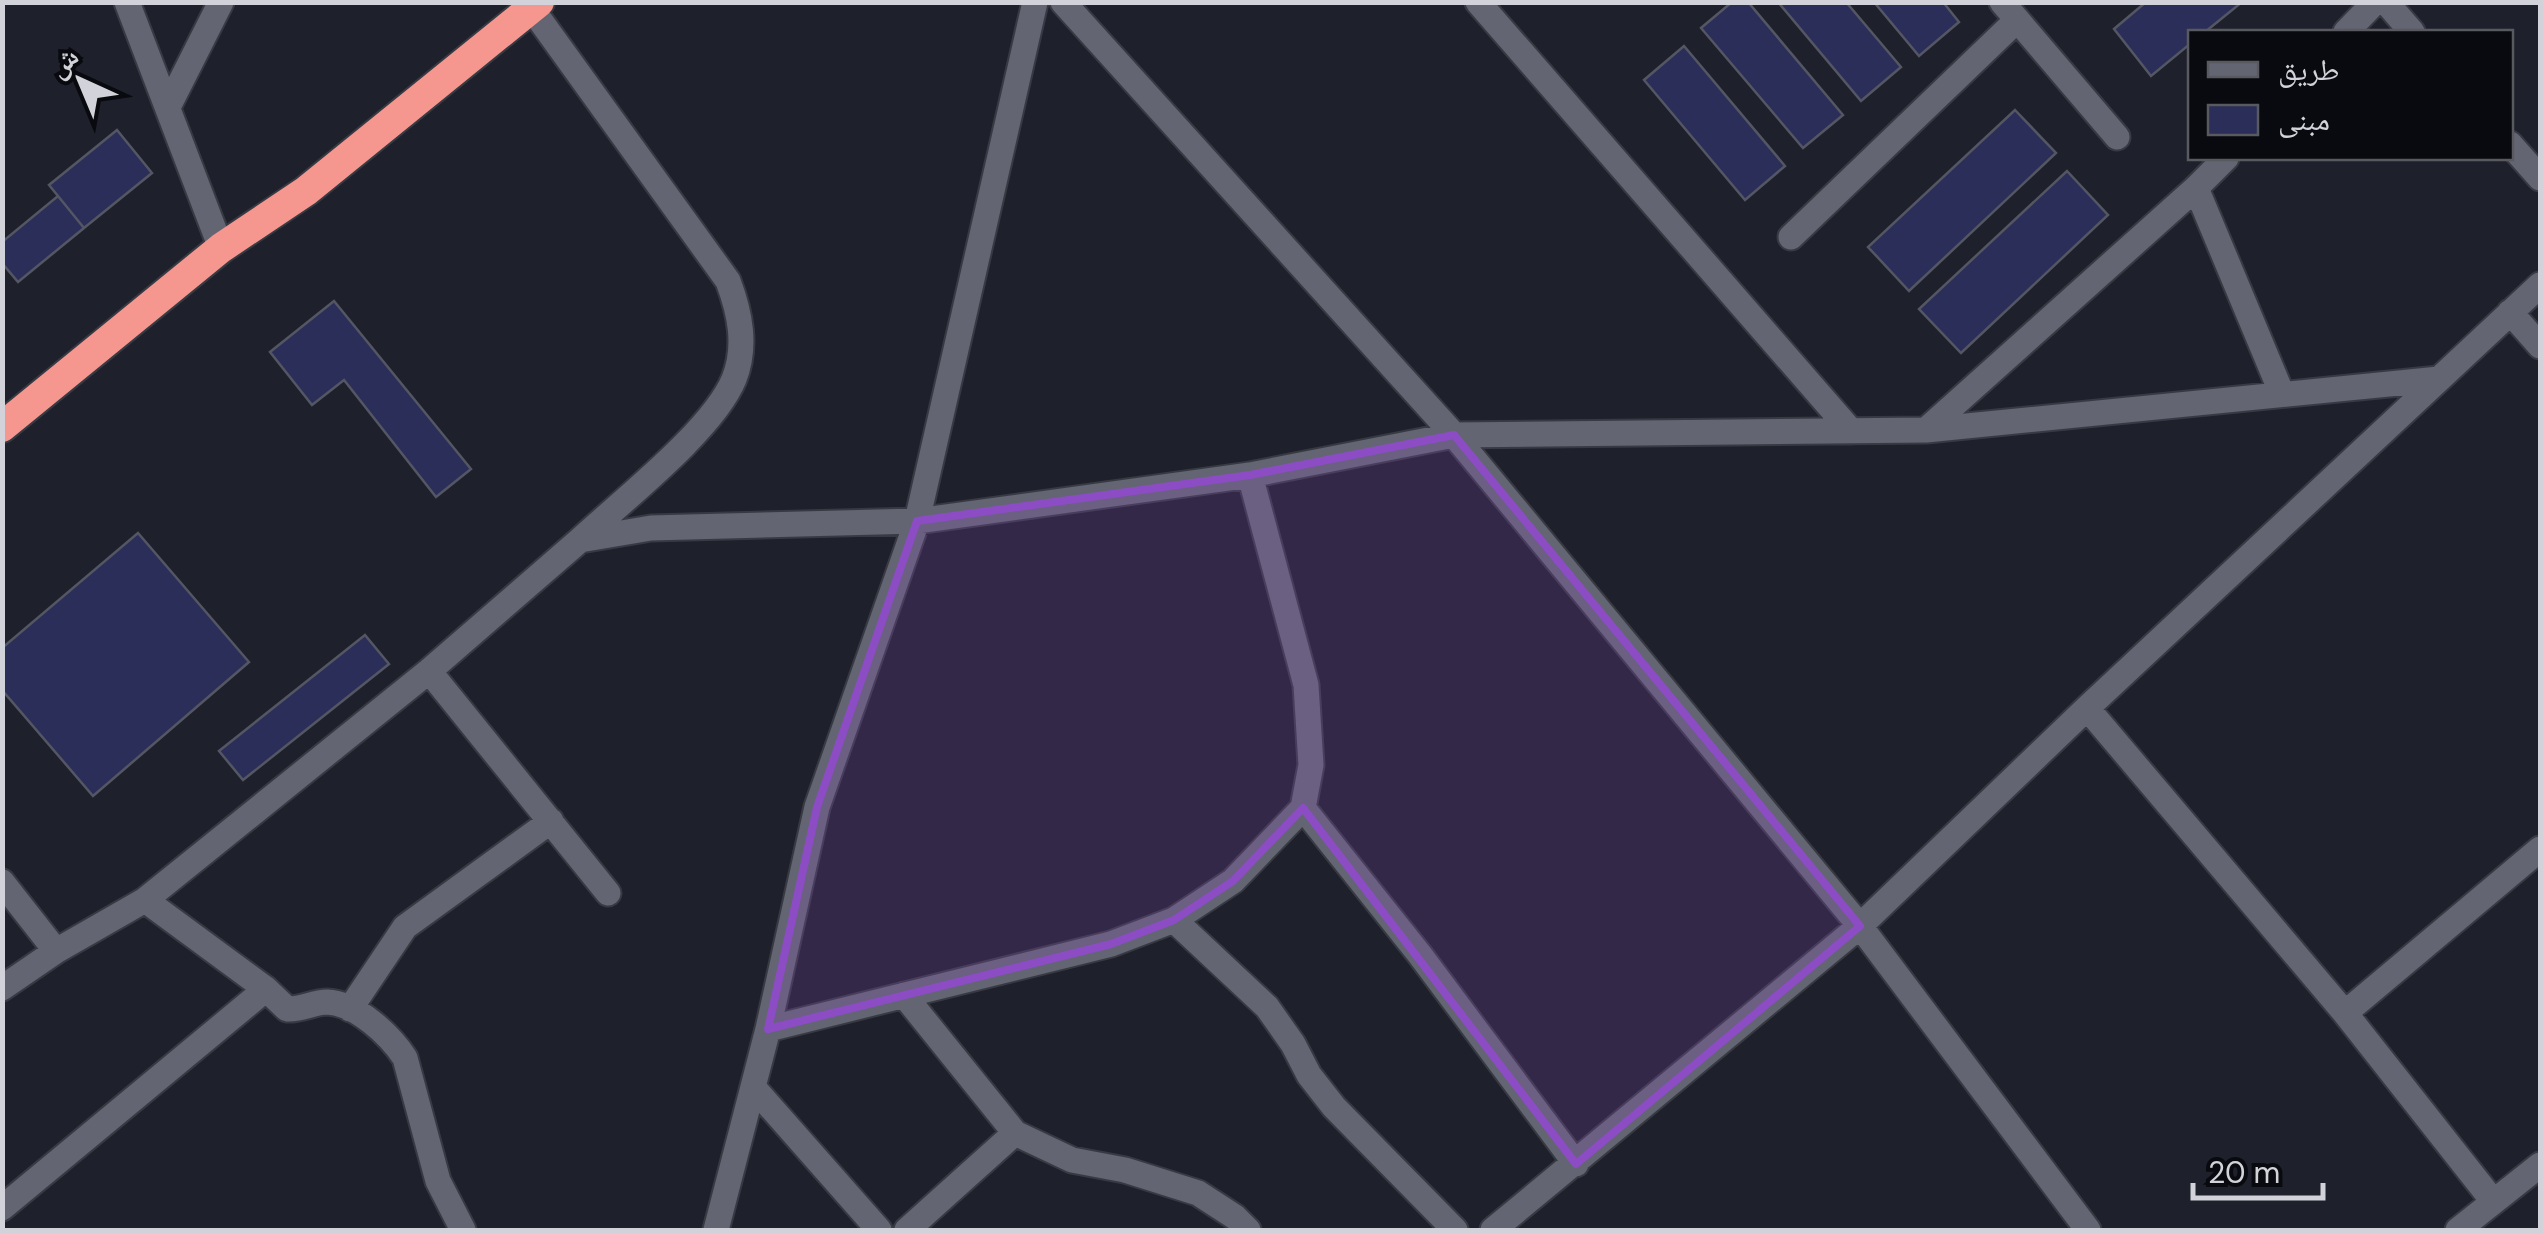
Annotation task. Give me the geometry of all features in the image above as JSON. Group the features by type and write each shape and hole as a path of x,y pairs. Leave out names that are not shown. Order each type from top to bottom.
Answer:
{"highway":[{"path":"2,428 221,248 306,191 536,6"}],"street":[{"path":"127,2 221,248"},
{"path":"169,105 221,2"},
{"path":"716,1230 768,1029 817,807 917,521 1035,2"},
{"path":"1063,2 1454,435 1860,926 2088,1230"},
{"path":"1478,2 1851,431"},
{"path":"2348,30 2374,2"},
{"path":"2386,2 2410,30"},
{"path":"2,988 56,950 145,900 430,671 580,540 697,430 719,405 735,377 742,344 739,312 728,281 536,6"},
{"path":"1790,237 2009,12 2117,138"},
{"path":"2513,147 2540,178"},
{"path":"1926,430 2224,160"},
{"path":"2196,188 2282,394"},
{"path":"1493,1230 1860,926 2540,285"},
{"path":"2510,312 2540,346"},
{"path":"580,540 651,528 917,521 1250,475 1454,435 1926,430 2439,379"},
{"path":"768,1029 1111,944 1174,920 1233,881 1303,808 1310,766 1306,685 1250,475"},
{"path":"430,671 608,893"},
{"path":"2088,708 2345,1013 2494,1201"},
{"path":"1303,808 1420,955 1576,1164"},
{"path":"350,1009 405,927 551,821"},
{"path":"2345,1013 2538,858"},
{"path":"2,882 56,950"},
{"path":"145,900 287,1008 333,1002 382,1032 405,1058 438,1181 463,1230"},
{"path":"1174,920 1267,1007 1293,1044 1308,1076 1334,1108 1455,1230"},
{"path":"2,1208 266,989"},
{"path":"904,996 1015,1132 1072,1160 1125,1170 1198,1193 1248,1230"},
{"path":"754,1087 879,1230"},
{"path":"907,1230 1015,1132"},
{"path":"2458,1230 2540,1165"}],"highlighted area":[{"path":"1454,435 1860,926 1576,1164 1303,808 1233,881 1174,920 1111,944 768,1029 817,807 917,521 1250,475"}],"building":[{"path":"1732,2 1748,2 1843,115 1803,148 1701,28"},
{"path":"1778,2 1846,2 1901,67 1861,101"},
{"path":"1874,2 1943,2 1959,22 1919,56"},
{"path":"2146,2 2242,2 2207,30 2188,30 2188,46 2151,76 2114,29"},
{"path":"1684,46 1785,166 1745,200 1644,80"},
{"path":"2015,110 2056,153 1909,291 1868,247"},
{"path":"117,130 152,173 84,228 49,185"},
{"path":"2067,171 2108,215 1961,353 1919,309"},
{"path":"58,196 84,228 18,282 2,263 2,242"},
{"path":"334,301 471,469 436,497 344,380 312,405 270,352"},
{"path":"138,533 249,662 93,796 2,690 2,648"},
{"path":"365,635 389,664 243,780 219,751"}]}
